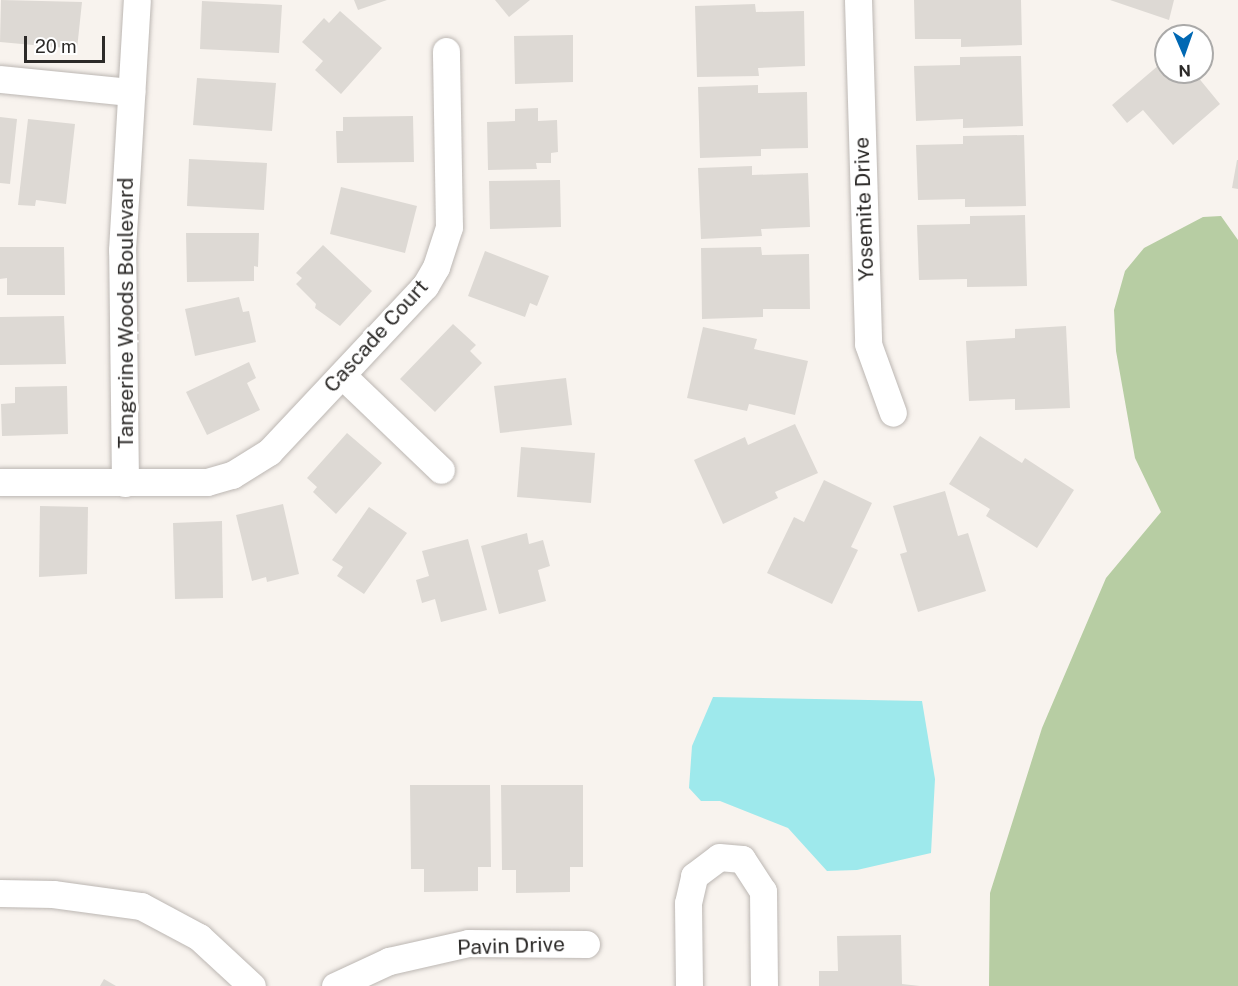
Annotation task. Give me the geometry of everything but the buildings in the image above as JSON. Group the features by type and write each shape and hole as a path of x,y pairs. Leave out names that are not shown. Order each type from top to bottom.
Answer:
{"street":[{"name":"Tangerine Woods Boulevard","path":"125,483 122,250 137,0"},
{"name":"Yosemite Drive","path":"858,0 868,344 893,413"},
{"name":"Cascade Court","path":"0,482 207,482 232,475 269,452 425,286 444,248 450,203 446,51"},
{"path":"0,79 131,92"},
{"path":"342,375 441,470"},
{"path":"689,986 688,903 694,876 719,857 742,859 763,891 764,986"},
{"path":"0,893 53,894 141,906 199,936 252,986"},
{"name":"Pavin Drive","path":"335,986 389,961 468,943 586,944"}],"green space":[{"path":"1221,216 1238,240 1238,986 989,986 990,893 1042,728 1106,578 1161,512 1135,458 1116,351 1114,310 1125,271 1144,248 1203,217"}],"water":[{"path":"713,697 922,701 935,779 931,853 857,870 827,871 788,828 720,801 701,801 689,788 692,746"}]}
